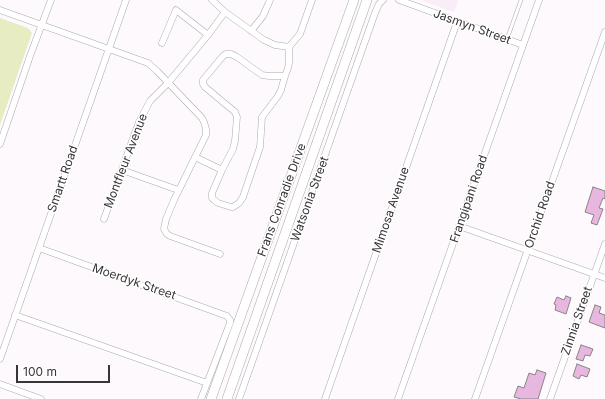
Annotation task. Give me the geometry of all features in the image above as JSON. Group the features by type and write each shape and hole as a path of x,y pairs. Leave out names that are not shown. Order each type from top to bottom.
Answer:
{"main road":[{"name":"Frans Conradie Drive","path":"211,399 354,0"},
{"name":"Frans Conradie Drive","path":"227,399 367,0"}],"street":[{"path":"0,144 51,0"},
{"name":"Smartt Road","path":"0,358 126,0"},
{"path":"212,0 225,12 264,40 274,45 289,47"},
{"path":"251,31 263,16 270,0"},
{"path":"285,76 262,75 237,57 231,54 226,54 206,76 203,84 235,112 237,117 233,149 212,193 212,198 218,203 233,207 239,203 243,197 260,147 262,117 281,90 289,63 289,47 300,34 312,0"},
{"name":"Watsonia Street","path":"239,399 375,13 379,4 383,0"},
{"name":"Jasmyn Street","path":"399,0 524,45"},
{"name":"Frangipani Road","path":"398,399 539,0"},
{"path":"0,10 148,63 202,118 206,126 206,136 178,190 164,225 164,229 170,236 220,254"},
{"path":"162,43 176,10 208,35"},
{"name":"Montfleur Avenue","path":"104,219 139,122 150,101 168,83 225,12"},
{"name":"Mimosa Avenue","path":"325,399 457,22"},
{"name":"Orchid Road","path":"475,399 605,32"},
{"path":"195,157 222,170"},
{"path":"122,170 178,190"},
{"path":"459,226 605,278"},
{"name":"Zinnia Street","path":"550,399 605,244"},
{"name":"Moerdyk Street","path":"39,248 225,314 229,317 230,323 207,382"},
{"path":"15,315 207,382 201,399"},
{"path":"0,384 41,399"}],"lane":[{"path":"507,39 521,0"}],"shaded area":[{"path":"420,0 458,0 454,12"}],"green space":[{"path":"0,18 28,28 32,33 0,125"}],"building":[{"path":"593,187 605,191 605,199 603,198 599,208 603,209 597,225 591,223 594,215 585,212"},
{"path":"566,296 571,298 566,314 555,310 556,305 554,304 557,297 564,300"},
{"path":"595,305 601,307 599,313 605,315 605,328 589,322"},
{"path":"581,345 593,349 590,356 585,355 583,361 576,359"},
{"path":"577,364 590,369 587,377 581,375 579,379 573,376"},
{"path":"537,370 546,373 538,399 521,399 514,397 518,386 524,388 529,373 535,375"}]}
